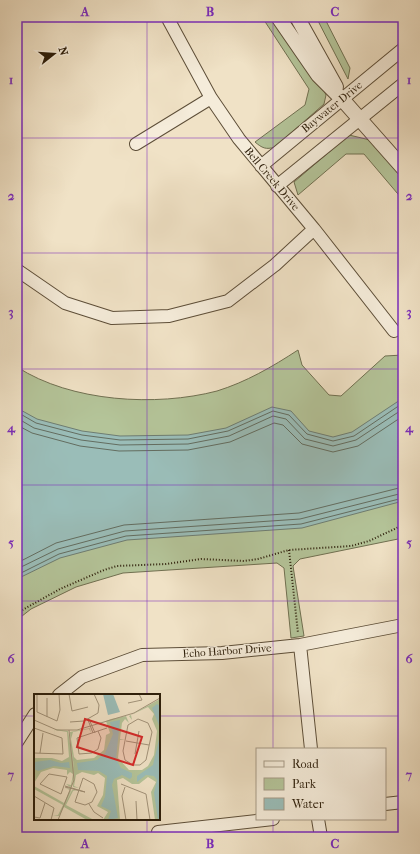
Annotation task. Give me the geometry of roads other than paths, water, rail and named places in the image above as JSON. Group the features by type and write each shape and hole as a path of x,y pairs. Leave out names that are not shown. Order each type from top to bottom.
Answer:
{"street":[{"name":"Bell Creek Drive","path":"167,17 211,98 239,139 314,229 394,331"},
{"path":"278,17 318,75 342,99 403,168"},
{"path":"297,17 342,99"},
{"name":"Baywater Drive","path":"261,166 403,49"},
{"path":"277,186 403,84"},
{"path":"136,144 211,98"},
{"path":"17,270 65,303 112,318 169,316 228,301 275,265 314,229"},
{"name":"Echo Harbor Drive","path":"60,694 82,677 142,655 222,653 300,645 403,625"},
{"path":"300,645 311,748"},
{"path":"17,742 34,716"},
{"path":"386,804 403,802"},
{"path":"158,832 264,820"},
{"path":"318,820 321,837"}],"water":[{"path":"403,398 403,501 302,528 127,540 60,558 17,579 17,408 37,419 82,431 120,436 188,435 226,428 272,407 291,411 309,431 333,437 352,432"}]}
